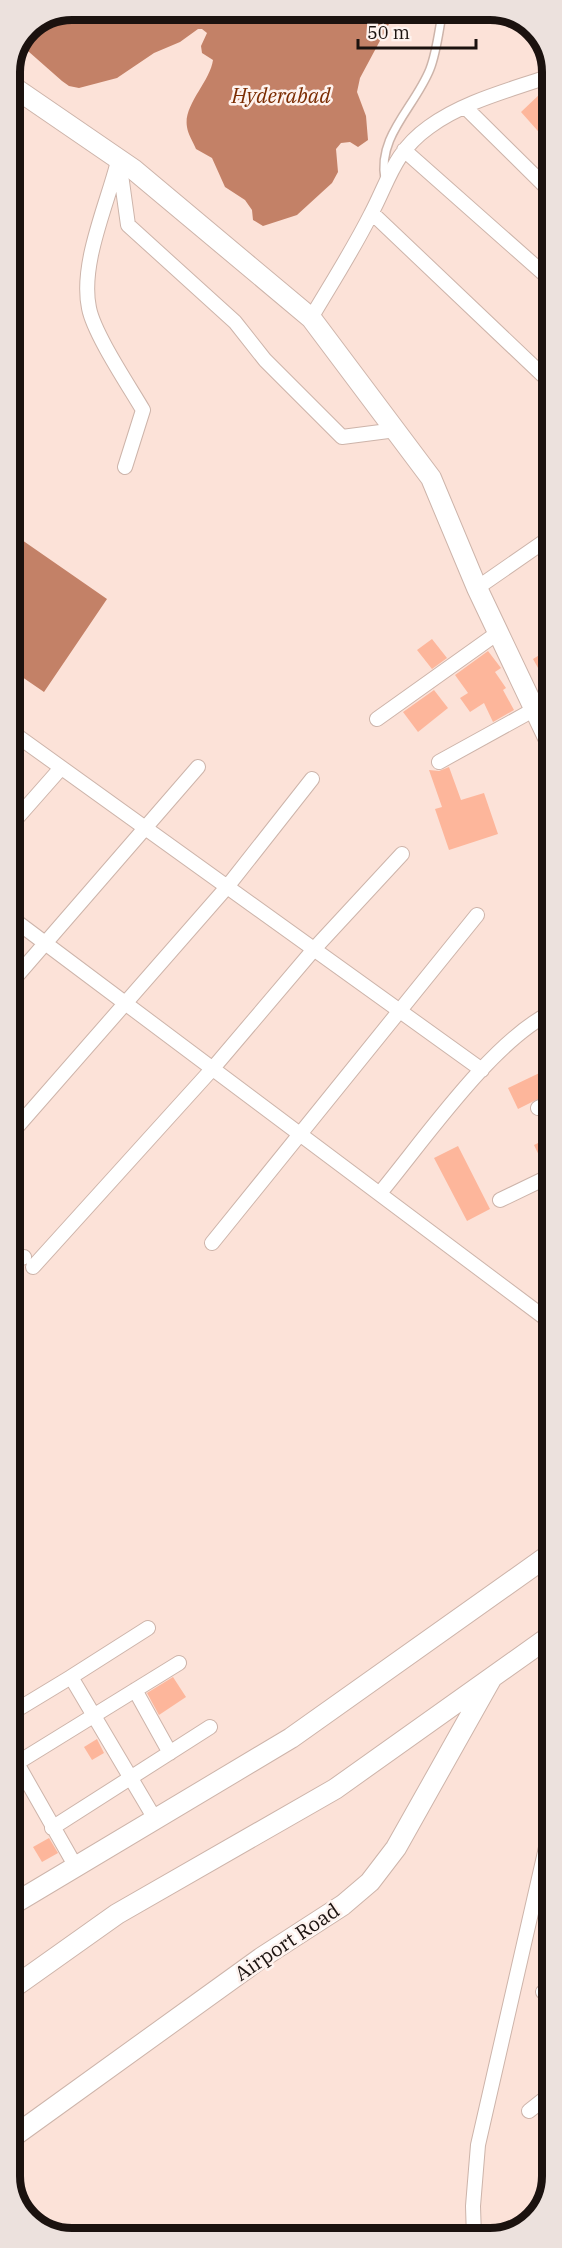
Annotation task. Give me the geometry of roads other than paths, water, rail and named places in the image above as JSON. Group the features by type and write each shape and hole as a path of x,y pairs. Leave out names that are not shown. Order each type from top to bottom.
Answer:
{"street":[{"path":"311,318 372,213 385,180 404,150 429,127 465,107 542,81"},
{"path":"20,92 119,160 311,318 431,478 477,588 542,724"},
{"path":"465,107 542,183"},
{"path":"404,150 542,272"},
{"path":"119,160 128,225 235,322 266,360 342,437 396,430"},
{"path":"119,160 86,279 89,310 114,361 144,410 125,467"},
{"path":"372,213 542,374"},
{"path":"477,588 542,543"},
{"path":"377,718 499,632"},
{"path":"439,762 535,709"},
{"path":"20,738 146,826 482,1070"},
{"path":"20,973 198,767"},
{"path":"20,815 61,768"},
{"path":"20,1124 228,887 312,779"},
{"path":"20,1262 28,1262 214,1067 315,948 402,854"},
{"path":"212,1243 477,915"},
{"path":"20,924 214,1067 542,1316"},
{"path":"380,1193 482,1070 542,1017"},
{"path":"538,1108 542,1106"},
{"path":"500,1200 542,1180"},
{"path":"20,1895 76,1867 291,1738 542,1560"},
{"path":"20,1707 148,1628"},
{"name":"Airport Road","path":"20,1983 117,1914 335,1789 542,1642"},
{"path":"20,1753 93,1714 178,1663"},
{"path":"71,1677 155,1819"},
{"name":"Airport Road","path":"20,2132 261,1958 344,1905 370,1882 396,1848 491,1678"},
{"path":"135,1690 170,1753"},
{"path":"52,1828 210,1727"},
{"path":"20,1770 76,1867"},
{"path":"474,2228 473,2206 478,2145 542,1865"},
{"path":"529,2111 542,2101"}],"lane":[{"path":"385,180 382,163 392,132 412,105 430,68 441,20"}],"water":[{"name":"Hyderabad","path":"391,20 360,78 357,92 366,116 368,140 358,147 350,142 341,143 336,149 338,172 332,183 297,215 263,226 253,220 252,210 245,200 225,187 212,158 196,149 188,130 189,110 207,77 213,60 202,53 201,46 207,33 202,29 154,53 117,78 79,88 69,86 25,48 43,28 62,21"},
{"path":"20,539 107,599 44,692 20,676"}]}
